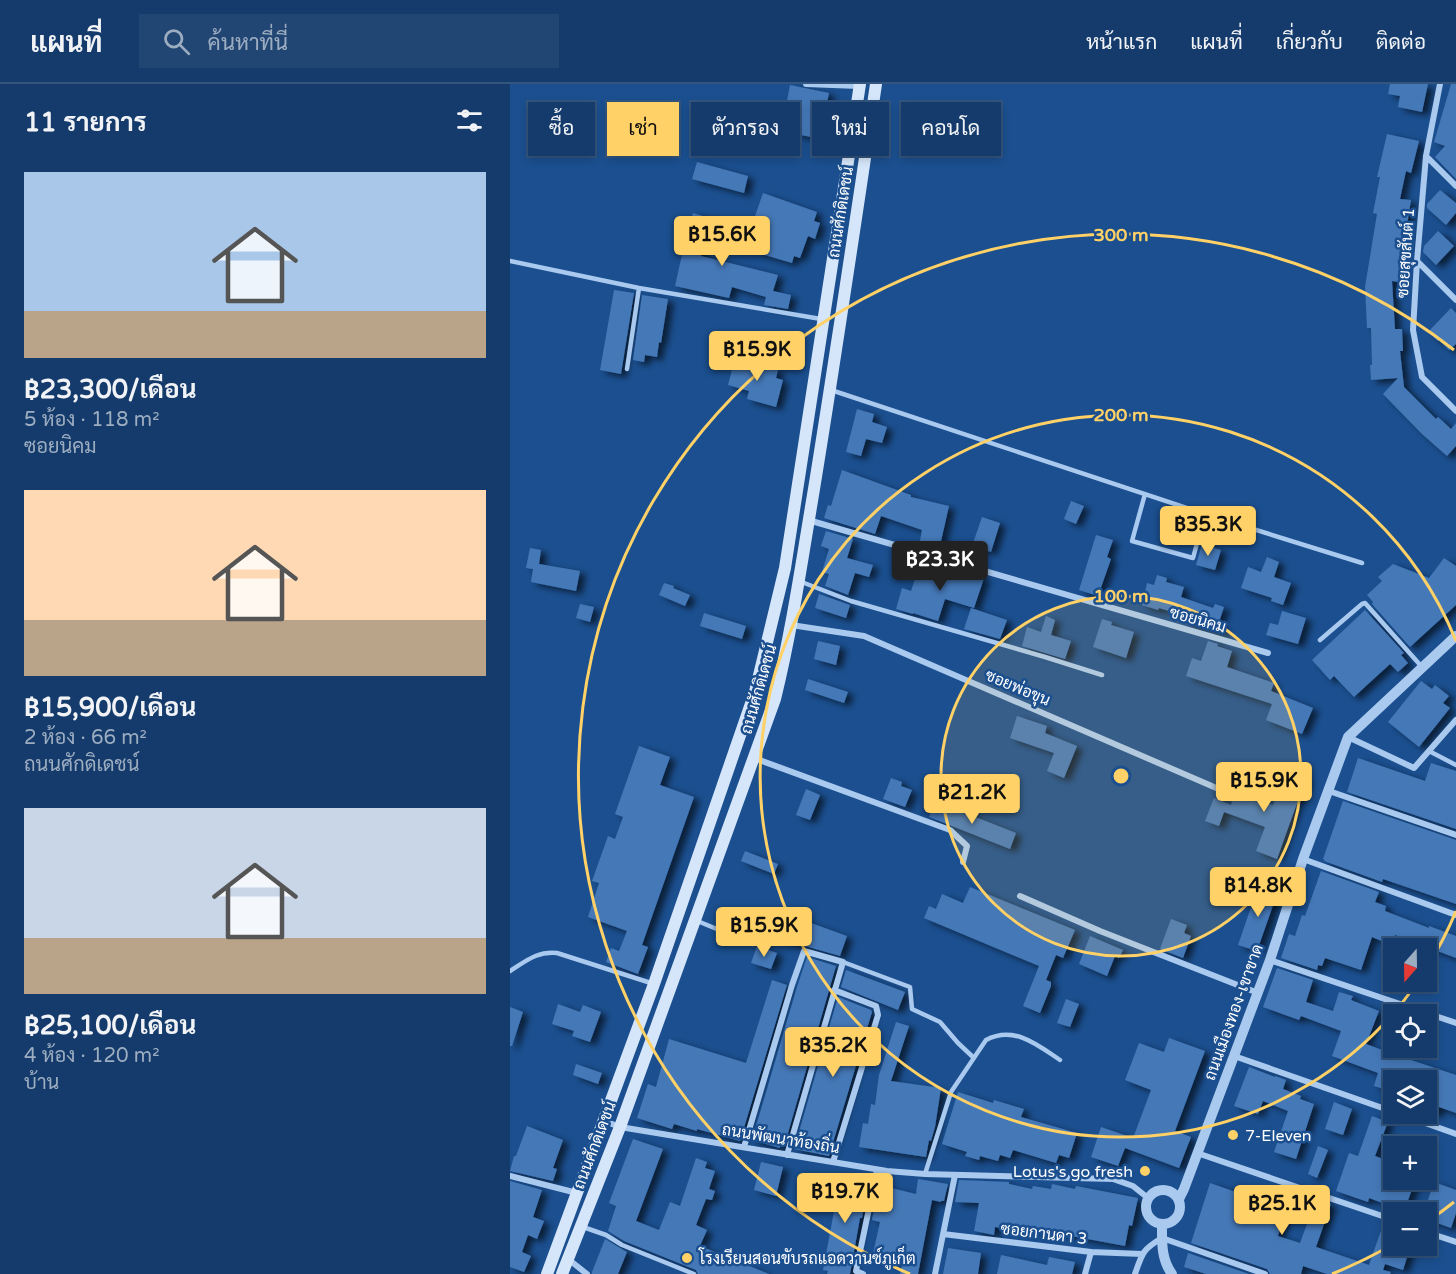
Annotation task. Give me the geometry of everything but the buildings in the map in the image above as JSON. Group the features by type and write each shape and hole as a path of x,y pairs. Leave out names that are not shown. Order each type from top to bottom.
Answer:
{"main road":[{"name":"ถนนศักดิเดชน์","path":"562,1274 620,1127 775,699 786,654 799,581 876,84"},
{"name":"ถนนศักดิเดชน์","path":"547,1274 654,984 755,692 784,568 859,85"}],"street":[{"path":"806,84 859,85"},
{"name":"ซอยสุขสันต์ 1","path":"1440,84 1426,156 1413,330 1422,377 1456,411"},
{"path":"1426,156 1456,186"},
{"path":"1417,261 1456,300"},
{"name":"ซอยนิคม","path":"808,520 1268,653"},
{"name":"ซอยพ่อขุน","path":"791,625 864,636 1228,793"},
{"name":"ถนนเมืองทอง-เขาขาด","path":"1179,1199 1270,960 1303,859 1348,737 1456,636"},
{"path":"1348,737 1414,768 1456,720"},
{"path":"754,758 950,830 967,846 963,862"},
{"path":"1329,791 1456,836"},
{"path":"1303,859 1456,915"},
{"path":"1020,896 1100,931 1257,993"},
{"path":"744,1147 804,951 843,962 787,1155"},
{"path":"1270,960 1456,1023"},
{"path":"833,1162 878,1016 876,1006 834,990"},
{"path":"1234,1056 1383,1108"},
{"name":"ถนนพัฒนาท้องถิ่น","path":"604,1121 620,1127 877,1170 925,1174 1113,1179 1132,1186 1148,1198"},
{"path":"1428,1124 1456,1134"},
{"path":"1197,1153 1383,1216"},
{"path":"863,1274 856,1271 877,1170"},
{"path":"935,1274 954,1175"},
{"path":"510,1176 577,1193"},
{"path":"1164,1190 1173,1193 1179,1199 1178,1217 1171,1223 1162,1225 1154,1222 1148,1215 1146,1206 1148,1198 1155,1192 1164,1190"},
{"path":"1162,1225 1162,1252 1172,1274"},
{"name":"ซอยกานดา 3","path":"943,1234 1091,1252 1142,1254"},
{"path":"1437,1236 1456,1242"},
{"path":"1135,1274 1142,1254 1149,1245 1162,1238 1265,1274"},
{"path":"1085,1274 1091,1252"},
{"path":"568,1259 586,1274"}],"lane":[{"path":"510,261 639,288 824,319"},
{"path":"627,369 639,288"},
{"path":"830,390 1205,514 1362,563"},
{"path":"1145,494 1132,541 1193,558 1205,514"},
{"path":"799,581 851,601 1102,675"},
{"path":"1320,640 1365,603 1422,667"},
{"path":"1429,751 1456,765"},
{"path":"695,920 753,944"},
{"path":"510,971 537,955 548,952 654,984"},
{"path":"843,962 910,987 912,1009 940,1022 974,1058"},
{"path":"925,1174 951,1092 986,1040 994,1035 1008,1033 1025,1038 1060,1060"},
{"path":"580,1226 694,1274"}],"place":[{"name":"7-Eleven","path":"1233,1135"},
{"name":"Lotus's go fresh","path":"1145,1171"},
{"name":"โรงเรียนสอนขับรถแอดวานซ์ภูเก็ต","path":"687,1258"}]}
